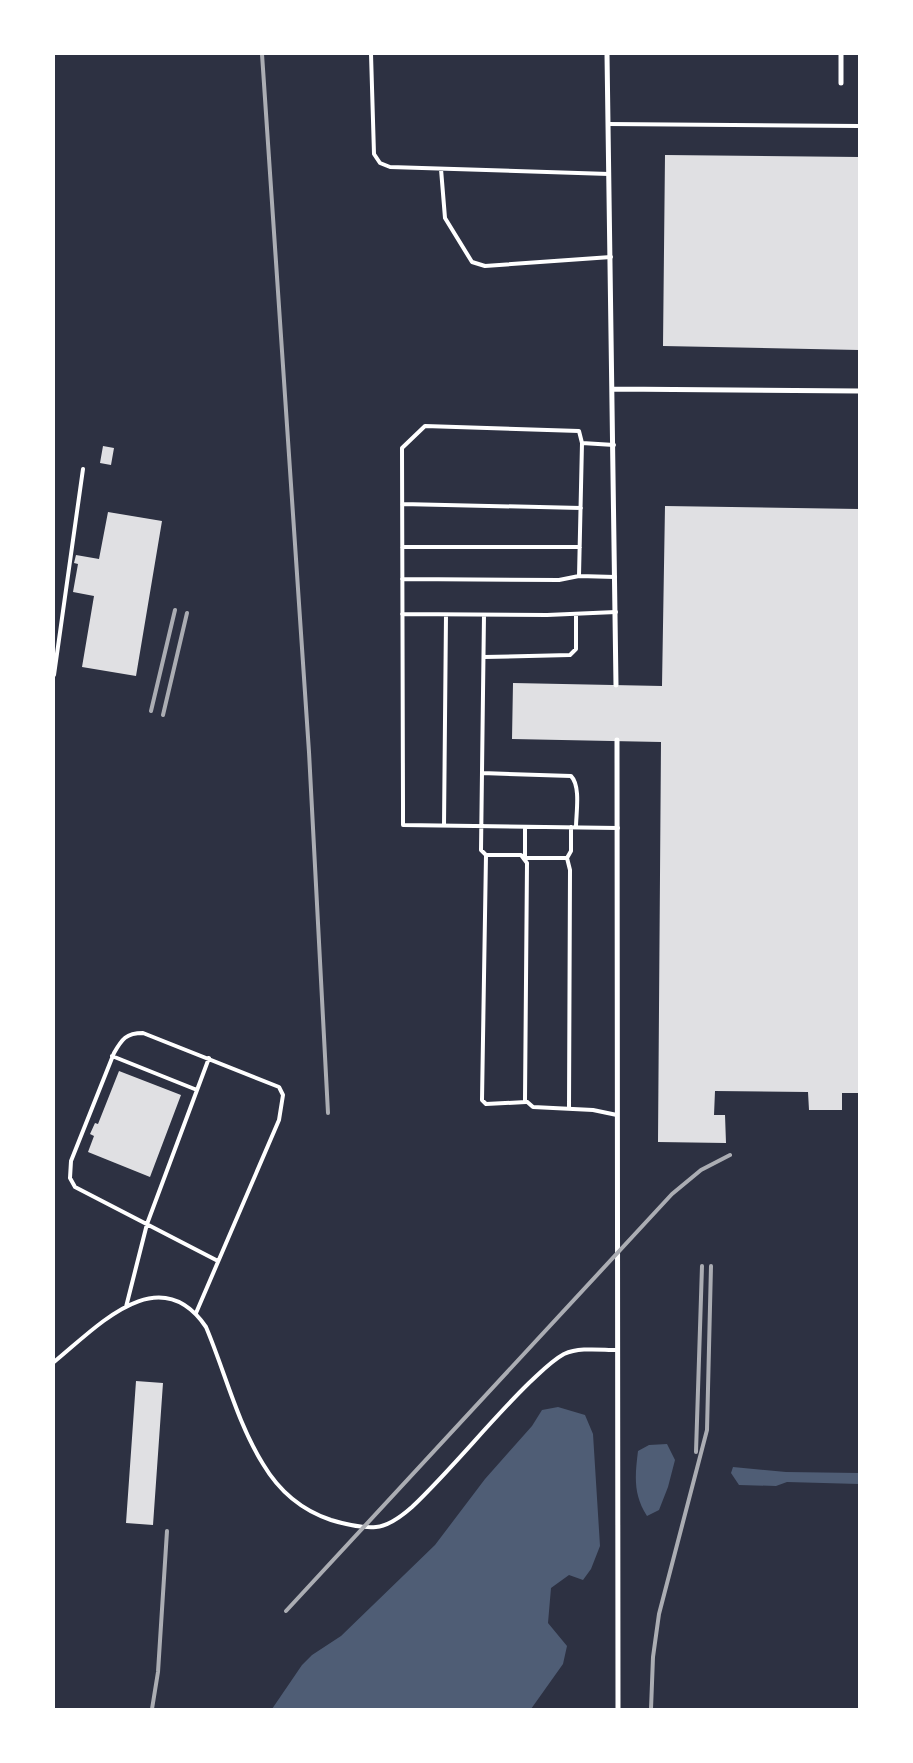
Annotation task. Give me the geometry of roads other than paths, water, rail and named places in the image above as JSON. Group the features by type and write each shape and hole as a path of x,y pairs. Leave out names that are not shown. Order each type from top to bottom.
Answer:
{"street":[{"path":"607,54 616,577 616,685"},
{"path":"841,54 841,83"},
{"path":"613,389 859,391"},
{"path":"617,740 618,1709"}],"lane":[{"path":"371,54 374,154 380,163 390,167 609,174"},
{"path":"608,124 859,126"},
{"path":"441,169 444,218 472,262 485,266 611,257"},
{"path":"579,576 582,444 579,431 425,426 402,448 403,825 618,828"},
{"path":"582,444 614,445"},
{"path":"54,674 83,469"},
{"path":"402,504 581,508"},
{"path":"402,546 580,548"},
{"path":"402,579 559,580 579,576 616,577"},
{"path":"402,614 576,615 616,612"},
{"path":"444,826 446,615"},
{"path":"484,615 481,850 486,855 482,1100 486,1104 526,1102"},
{"path":"484,658 570,655 576,649 576,615"},
{"path":"482,773 571,776 574,779 576,790 574,827 571,851 567,858 570,870 569,1109"},
{"path":"525,827 527,943 523,1092 526,1102 533,1107 617,1115"},
{"path":"486,855 515,854 525,858 567,858"},
{"path":"196,1313 279,1120 283,1095 279,1087 209,1058 142,1034 133,1033 123,1037 112,1056 70,1161 70,1178 75,1187 218,1261"},
{"path":"112,1056 197,1090"},
{"path":"126,1307 147,1224 209,1058"},
{"path":"54,1362 115,1312 144,1299 171,1298 196,1313 211,1340 247,1433 262,1463 278,1485 298,1505 318,1516 343,1523 376,1527 391,1522 411,1508 508,1404 550,1363 565,1354 581,1350 617,1350"}],"water":[{"path":"558,1407 585,1415 593,1434 600,1546 591,1569 583,1580 569,1575 551,1588 548,1623 567,1646 563,1664 531,1709 272,1709 302,1665 312,1655 341,1636 435,1545 485,1479 532,1426 542,1410"},
{"path":"667,1444 675,1460 668,1487 659,1510 647,1516 639,1500 636,1485 638,1451 649,1445"},
{"path":"733,1467 786,1472 859,1473 859,1484 787,1482 776,1486 739,1485 731,1473"}],"railway":[{"path":"262,54 309,752 328,1113"},
{"path":"151,711 175,610"},
{"path":"163,715 187,613"},
{"path":"286,1611 672,1194 701,1170 730,1155"},
{"path":"696,1452 702,1266"},
{"path":"651,1709 653,1657 659,1614 707,1430 711,1266"},
{"path":"152,1709 158,1672 167,1531"}]}
